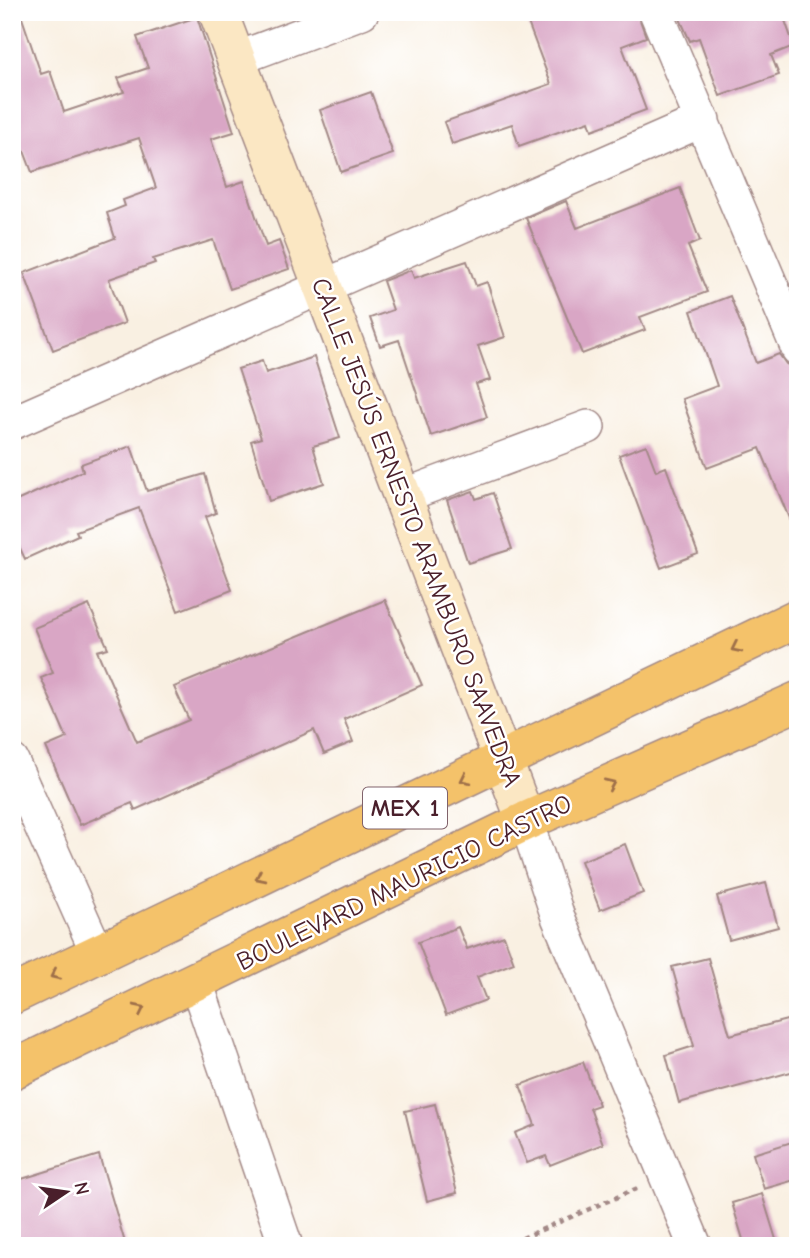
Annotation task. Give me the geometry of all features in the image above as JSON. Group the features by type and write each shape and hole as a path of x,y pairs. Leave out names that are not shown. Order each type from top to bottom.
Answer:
{"main road":[{"name":"MEX 1","path":"12,995 798,618"},
{"name":"BOULEVARD MAURICIO CASTRO","path":"12,1070 526,821 798,701"}],"street":[{"name":"CALLE JESÚS ERNESTO ARAMBURO SAAVEDRA","path":"218,12 526,821 558,917 695,1246"},
{"path":"236,60 362,12"},
{"path":"656,12 798,349"},
{"path":"12,423 704,121"},
{"path":"403,496 588,427"},
{"path":"12,761 98,954"},
{"path":"196,982 286,1246"}],"path":[{"path":"504,1246 664,1177"}],"building":[{"path":"12,12 20,12 41,74 50,71 64,112 124,92 118,78 148,68 137,37 197,17 234,132 211,139 227,187 244,181 266,246 279,241 289,269 230,289 213,240 153,259 155,263 109,279 125,323 53,350 24,273 115,238 107,213 125,206 123,200 156,188 139,138 32,172 24,151 12,155"},
{"path":"524,12 637,12 646,37 622,46 646,110 592,130 589,121 519,146 512,124 452,144 444,122 551,84"},
{"path":"677,12 782,12 794,46 771,55 779,75 720,96 699,38 690,41"},
{"path":"371,92 393,154 341,172 320,110"},
{"path":"680,188 700,241 688,246 707,292 640,317 645,330 582,354 526,218 566,201 577,228"},
{"path":"467,261 476,286 487,282 505,337 478,346 490,380 476,384 487,417 431,436 399,340 380,346 370,318 393,310 383,281 411,270 414,278"},
{"path":"730,296 756,363 779,354 786,364 795,368 798,375 798,540 760,448 707,468 682,399 717,386 691,311"},
{"path":"314,357 340,438 313,446 324,483 269,501 251,441 261,438 238,369 262,361 266,373"},
{"path":"646,445 656,471 666,467 698,554 661,568 619,455"},
{"path":"131,446 147,491 205,474 216,513 205,517 232,590 178,611 139,508 76,531 78,535 25,559 12,531 12,503 83,471 81,464"},
{"path":"473,491 476,499 493,493 512,549 468,563 447,500"},
{"path":"385,600 422,685 344,719 353,742 324,754 314,730 135,810 132,803 80,825 46,747 67,738 41,678 53,673 34,628 89,605 108,648 97,651 137,742 189,720 174,687"},
{"path":"625,844 643,893 600,910 581,861"},
{"path":"766,883 778,927 729,940 717,896"},
{"path":"458,927 467,949 504,936 514,963 477,977 486,1000 446,1015 418,942"},
{"path":"708,958 730,1035 798,1017 798,1070 679,1103 666,1055 694,1046 672,967"},
{"path":"583,1062 599,1105 590,1108 603,1144 550,1165 546,1156 527,1163 515,1133 535,1125 520,1085"},
{"path":"435,1104 457,1193 427,1201 405,1111"},
{"path":"798,1140 798,1179 764,1189 753,1154"},
{"path":"99,1155 126,1246 20,1246 12,1221 12,1182"},
{"path":"762,1194 778,1246 745,1246 732,1203"}]}
